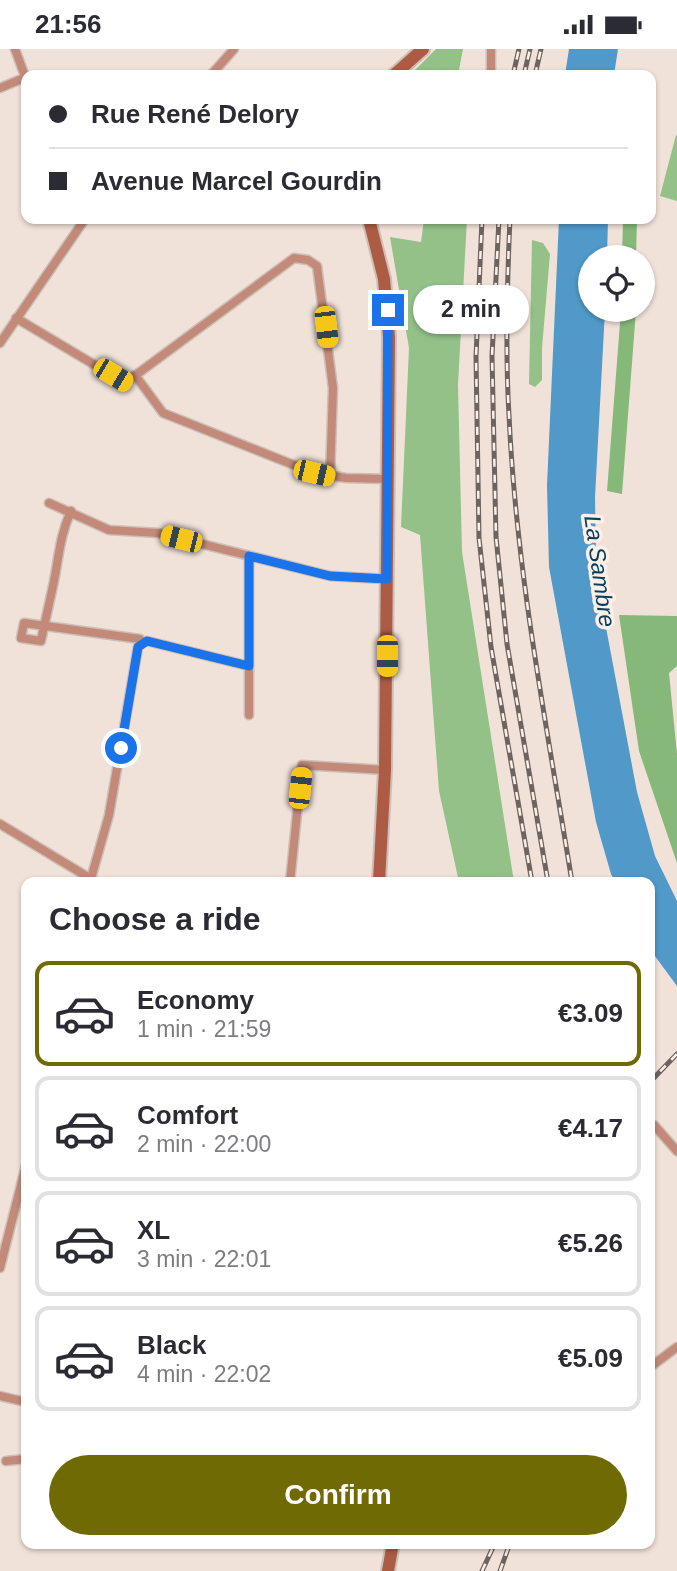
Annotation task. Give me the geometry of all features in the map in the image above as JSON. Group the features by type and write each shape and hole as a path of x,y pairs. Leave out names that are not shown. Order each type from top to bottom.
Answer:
{"street":[{"path":"15,49 23,70"},
{"path":"215,70 234,49"},
{"path":"400,70 423,49"},
{"path":"491,49 491,70"},
{"path":"0,88 21,80"},
{"path":"0,343 82,224"},
{"path":"370,224 388,310 385,770 379,877"},
{"path":"16,318 125,383 294,258 308,260 317,266 333,388 330,477"},
{"path":"135,376 163,413 330,477 388,479"},
{"path":"49,503 109,530 158,533 330,576 387,579"},
{"path":"71,512 60,535 44,626 140,639 142,643"},
{"path":"248,715 249,556"},
{"path":"93,877 109,815 138,647 147,641 249,666"},
{"path":"291,877 302,765 385,770"},
{"path":"0,824 86,877"},
{"path":"655,1126 677,1151"},
{"path":"0,1268 21,1185"},
{"path":"655,1364 677,1347"},
{"path":"0,1395 21,1401"},
{"path":"6,1461 21,1460"},
{"path":"388,1571 392,1549"}],"green space":[{"path":"436,49 463,49 459,70 415,70"},
{"path":"677,135 677,201 660,196"},
{"path":"423,224 467,224 458,385 462,552 513,877 458,877 439,791 420,535 401,527 409,348 390,237 421,242"},
{"path":"623,224 637,224 636,245 622,245"},
{"path":"532,240 543,243 550,254 542,380 535,387 529,384"},
{"path":"620,322 635,322 622,494 607,491"},
{"path":"619,615 677,616 677,666 669,673 677,754 677,863 639,751"}],"water":[{"path":"569,49 618,49 615,70 566,70"},
{"path":"559,224 608,224 607,245 578,245 578,322 604,322 595,497 596,556 601,601 637,792 655,856 677,901 677,986 655,956 655,877 612,877 611,874 596,822 549,567 547,485"}],"railway":[{"path":"514,70 519,49"},
{"path":"525,70 530,49"},
{"path":"536,70 541,49"},
{"path":"482,224 476,357 479,538 491,647 531,877"},
{"path":"499,224 492,356 496,537 507,644 547,877"},
{"path":"510,224 508,391 518,532 571,877"},
{"path":"655,1077 677,1054"},
{"path":"482,1571 492,1549"},
{"path":"500,1571 508,1549"}],"route":[{"path":"121,748 138,647 142,643 147,641 249,666 249,556 330,576 387,579 388,310"}],"water label":[{"name":"La Sambre","path":"600,571"}]}
